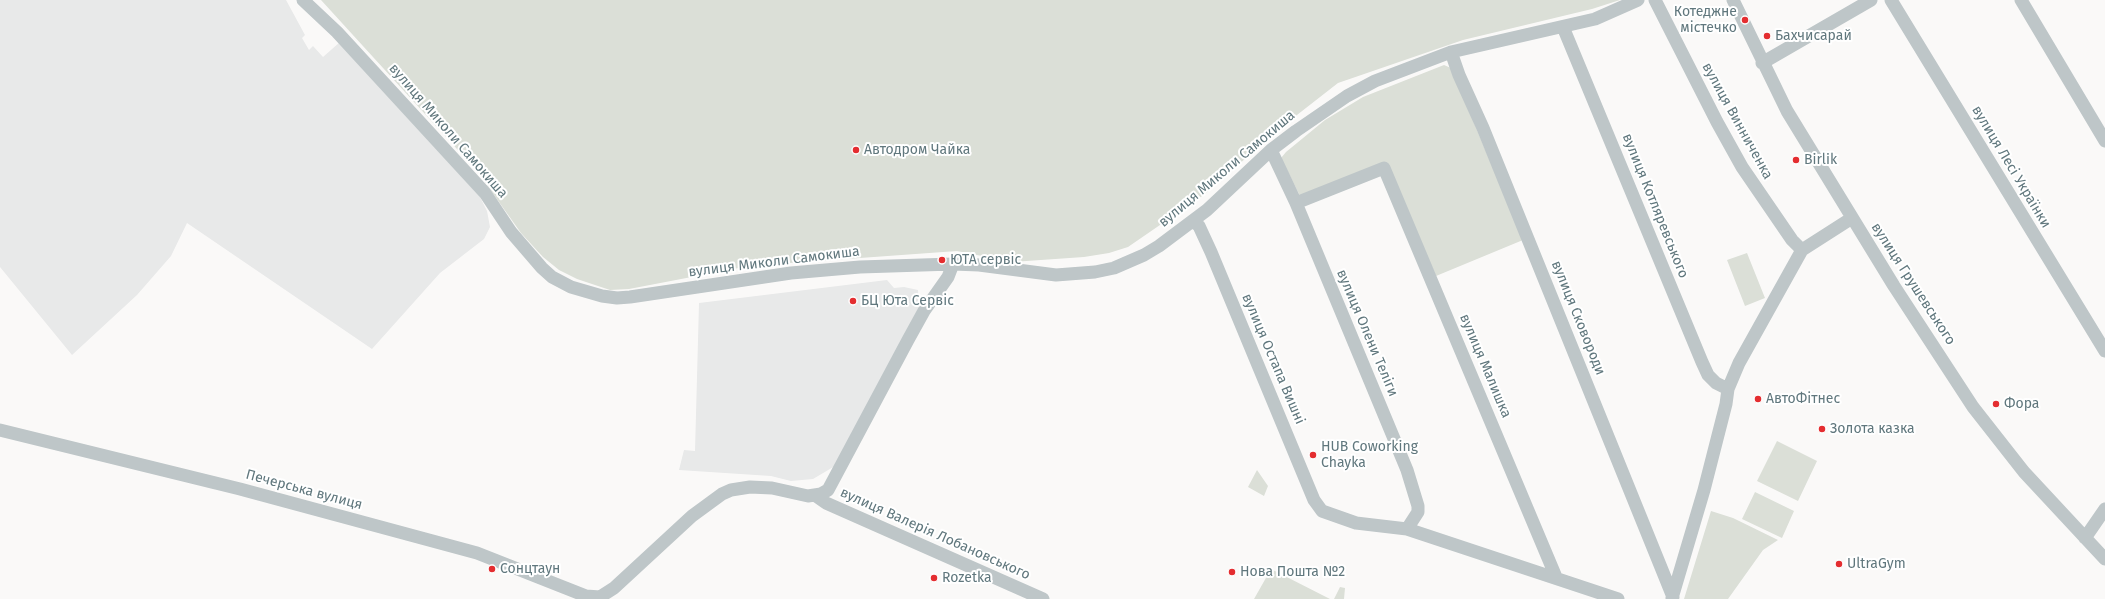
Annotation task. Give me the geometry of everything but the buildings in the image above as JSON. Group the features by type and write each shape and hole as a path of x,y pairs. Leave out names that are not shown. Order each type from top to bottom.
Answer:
{"street":[{"name":"вулиця Миколи Самокиша","path":"303,0 337,32 485,192 511,232 529,255 552,277 571,287 602,296 630,297 824,269 953,264 979,265 1056,275 1095,272 1114,268 1144,255 1193,221 1271,150 1322,112 1368,84 1451,52 1595,19 1638,0"},
{"name":"вулиця Винниченка","path":"1655,0 1717,122 1742,167 1792,240 1802,250"},
{"name":"вулиця Грушевського","path":"1733,0 1762,63 1787,111 1852,218 1973,407 2024,472 2105,559"},
{"path":"1762,63 1871,0"},
{"name":"вулиця Лесі Українки","path":"1891,0 2105,351"},
{"path":"2021,0 2105,141"},
{"name":"вулиця Котляревського","path":"1563,26 1702,362 1708,375 1716,383 1728,389"},
{"name":"вулиця Сковороди","path":"1451,52 1459,75 1489,142 1672,598"},
{"name":"вулиця Олени Теліги","path":"1271,150 1296,203 1407,470 1417,498 1418,512 1407,529"},
{"name":"вулиця Малишка","path":"1296,203 1384,168 1556,577"},
{"path":"1672,598 1704,490 1726,404 1728,389 1739,363 1802,250 1852,218"},
{"name":"вулиця Остапа Вишні","path":"1193,221 1199,226 1211,252 1314,500 1322,511 1356,524 1407,529"},
{"name":"вулиця Валерія Лобановського","path":"816,496 828,490 837,476 908,340 924,311 948,277 953,264"},
{"name":"Печерська вулиця","path":"0,430 240,488 477,553 594,598"},
{"name":"вулиця Валерія Лобановського","path":"594,598 600,597 614,588 692,516 722,494 740,488 760,487 816,496 826,503 1043,599"},
{"path":"2085,538 2105,509"},
{"path":"1407,529 1556,577 1618,599"}],"shaded area":[{"path":"0,0 286,0 305,35 302,38 309,50 313,46 323,57 340,42 480,197 487,211 490,227 484,239 440,273 372,349 187,223 171,256 137,295 72,355 0,267"},
{"name":"Автодром Чайка","path":"321,0 1620,0 1592,9 1463,40 1338,83 1279,129 1205,194 1128,247 1109,253 1084,257 1012,262 957,251 749,266 629,289 610,290 577,279 559,270 543,257 521,233 477,171"},
{"path":"1444,65 1451,68 1523,240 1436,276 1386,163 1301,198 1281,158 1286,152 1325,120 1363,97"},
{"path":"1747,253 1765,298 1745,306 1727,260"},
{"path":"887,280 894,288 904,287 918,290 919,307 840,463 813,479 791,481 771,476 679,470 684,450 695,451 699,303"},
{"path":"1777,441 1817,461 1798,501 1757,481"},
{"path":"1257,470 1268,486 1264,496 1248,487"},
{"path":"1755,492 1794,511 1782,538 1742,519"},
{"path":"1711,511 1733,518 1778,540 1763,550 1728,599 1684,599"},
{"path":"1271,569 1330,599 1254,599"},
{"path":"1340,587 1345,588 1344,599 1334,599"}],"place":[{"name":"Котеджне містечко","path":"1745,20"},
{"name":"Бахчисарай","path":"1767,36"},
{"name":"Автодром Чайка","path":"856,150"},
{"name":"Birlik","path":"1796,160"},
{"name":"ЮТА сервіс","path":"942,260"},
{"name":"БЦ Юта Сервіс","path":"853,301"},
{"name":"АвтоФітнес","path":"1758,399"},
{"name":"Фора","path":"1996,404"},
{"name":"Золота казка","path":"1822,429"},
{"name":"HUB Coworking Chayka","path":"1313,455"},
{"name":"UltraGym","path":"1839,564"},
{"name":"Сонцтаун","path":"492,569"},
{"name":"Нова Пошта №2","path":"1232,572"},
{"name":"Rozetka","path":"934,578"}]}
